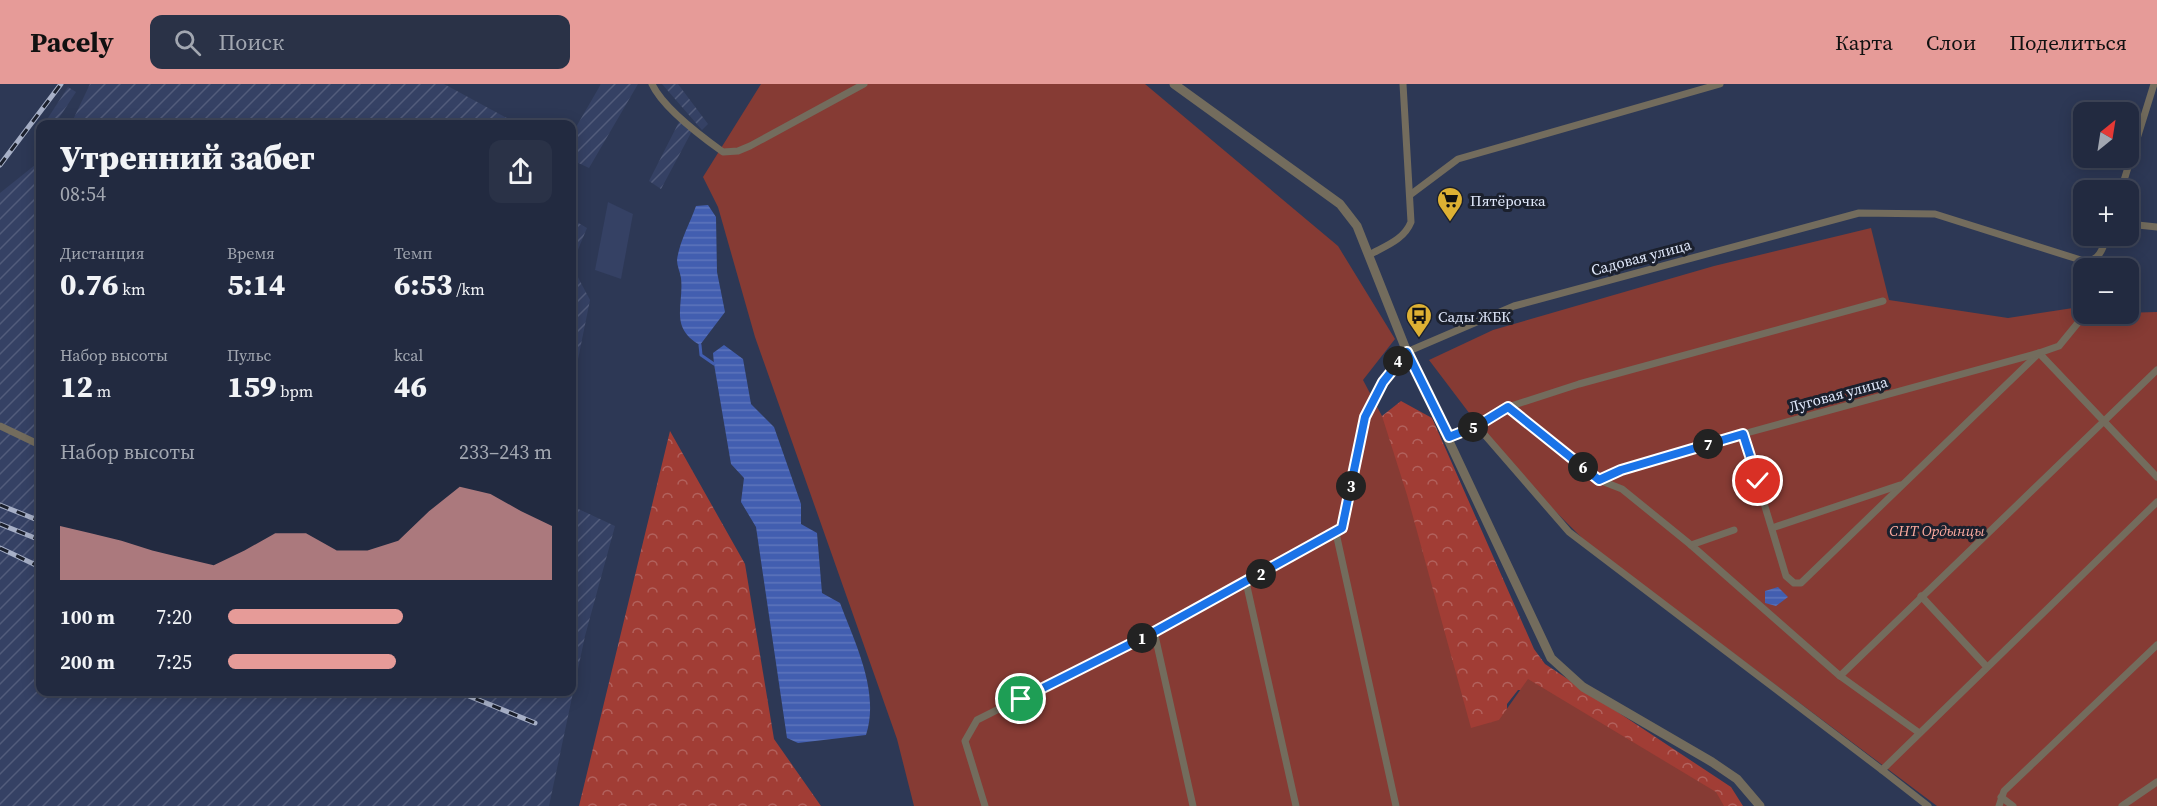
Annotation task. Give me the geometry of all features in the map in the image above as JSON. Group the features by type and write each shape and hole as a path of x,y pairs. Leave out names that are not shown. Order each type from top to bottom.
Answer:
{"street":[{"path":"652,84 659,96 677,114 723,152 738,152 864,84"},
{"path":"1174,84 1340,204 1357,226 1407,352 1551,657 1583,687 1737,779 1760,806"},
{"path":"1369,255 1407,232 1411,222 1403,84"},
{"path":"1410,195 1458,159 1720,84"},
{"path":"2124,180 2154,84"},
{"name":"Садовая улица","path":"1407,352 1514,306 1859,213 1935,214 2087,262 2094,260 2102,252 2104,246"},
{"path":"2139,225 2157,227"},
{"path":"1449,437 1477,426 1508,407 1579,384 1883,301"},
{"name":"Луговая улица","path":"1599,480 1621,470 1743,434 2059,346 2077,324"},
{"path":"985,806 965,741 977,720 1154,632 1342,528 1365,417 1383,382 1407,352"},
{"path":"1743,434 1786,576 1794,583 1801,583 2040,352 2157,477"},
{"path":"1840,676 2157,370"},
{"path":"1508,407 1599,480 1622,489 1691,545 1840,676 1918,732"},
{"path":"0,426 36,443"},
{"path":"1477,426 1569,532 1928,806"},
{"path":"1772,528 1904,484"},
{"path":"1882,770 1918,732 2157,502"},
{"path":"1691,545 1734,530"},
{"path":"1336,533 1396,806"},
{"path":"1246,582 1296,806"},
{"path":"1921,596 1987,667"},
{"path":"1154,632 1192,806"},
{"path":"1999,806 2004,791 2157,645"},
{"path":"2122,806 2157,782"},
{"path":"2001,797 2013,806"}],"shaded area":[{"path":"90,84 444,84 511,120 73,120"},
{"path":"601,84 638,84 589,168 576,162 576,127"},
{"path":"662,84 678,84 708,124 702,130"},
{"path":"68,87 76,92 58,120 47,120"},
{"path":"680,120 692,131 661,189 649,181"},
{"path":"36,166 36,696 572,696 549,806 0,806 0,193"},
{"path":"608,202 633,214 621,279 595,270"},
{"path":"576,221 587,228 576,254"},
{"path":"576,274 590,300 576,369"},
{"path":"576,508 615,526 585,636 576,678"}],"green space":[{"path":"761,84 1145,84 1338,246 1395,339 1363,380 1382,416 1407,495 1471,728 1499,720 1528,679 1716,792 1724,806 914,806 897,739 755,337 718,207 703,177"},
{"name":"СНТ Ордынцы","path":"1871,228 1889,300 2008,318 2073,308 2073,324 2139,324 2139,312 2157,312 2157,806 1937,806 1588,544 1507,463 1429,360 1493,330 1714,266"},
{"path":"1401,401 1432,418 1534,649 1545,664 1731,787 1743,806 1713,806 1541,690 1518,690 1507,704 1507,758 1479,806 1381,432 1382,416"},
{"path":"670,431 745,564 774,739 821,806 579,806"}],"water":[{"path":"708,205 716,217 717,272 725,312 700,345 690,338 681,323 681,278 677,260 682,240 696,206"},
{"path":"724,345 743,359 751,404 774,427 801,504 801,524 817,533 822,593 840,603 864,668 870,702 870,719 866,735 798,743 787,738 756,527 741,502 744,478 731,464 714,364 713,353"},
{"path":"1778,587 1788,597 1776,606 1765,603 1765,591"}],"waterway":[{"path":"700,345 701,355 714,364"}],"railway":[{"path":"0,165 61,84"},
{"path":"0,505 36,519"},
{"path":"0,524 36,538"},
{"path":"0,548 36,565"},
{"path":"469,696 535,723"}],"place":[{"name":"Пятёрочка","path":"1450,223"},
{"name":"Сады ЖБК","path":"1419,339"}],"route":[{"path":"1021,699 1154,632 1342,528 1365,417 1383,382 1402,354 1407,352 1449,437 1477,426 1508,407 1599,480 1621,470 1743,434 1758,481"}]}
